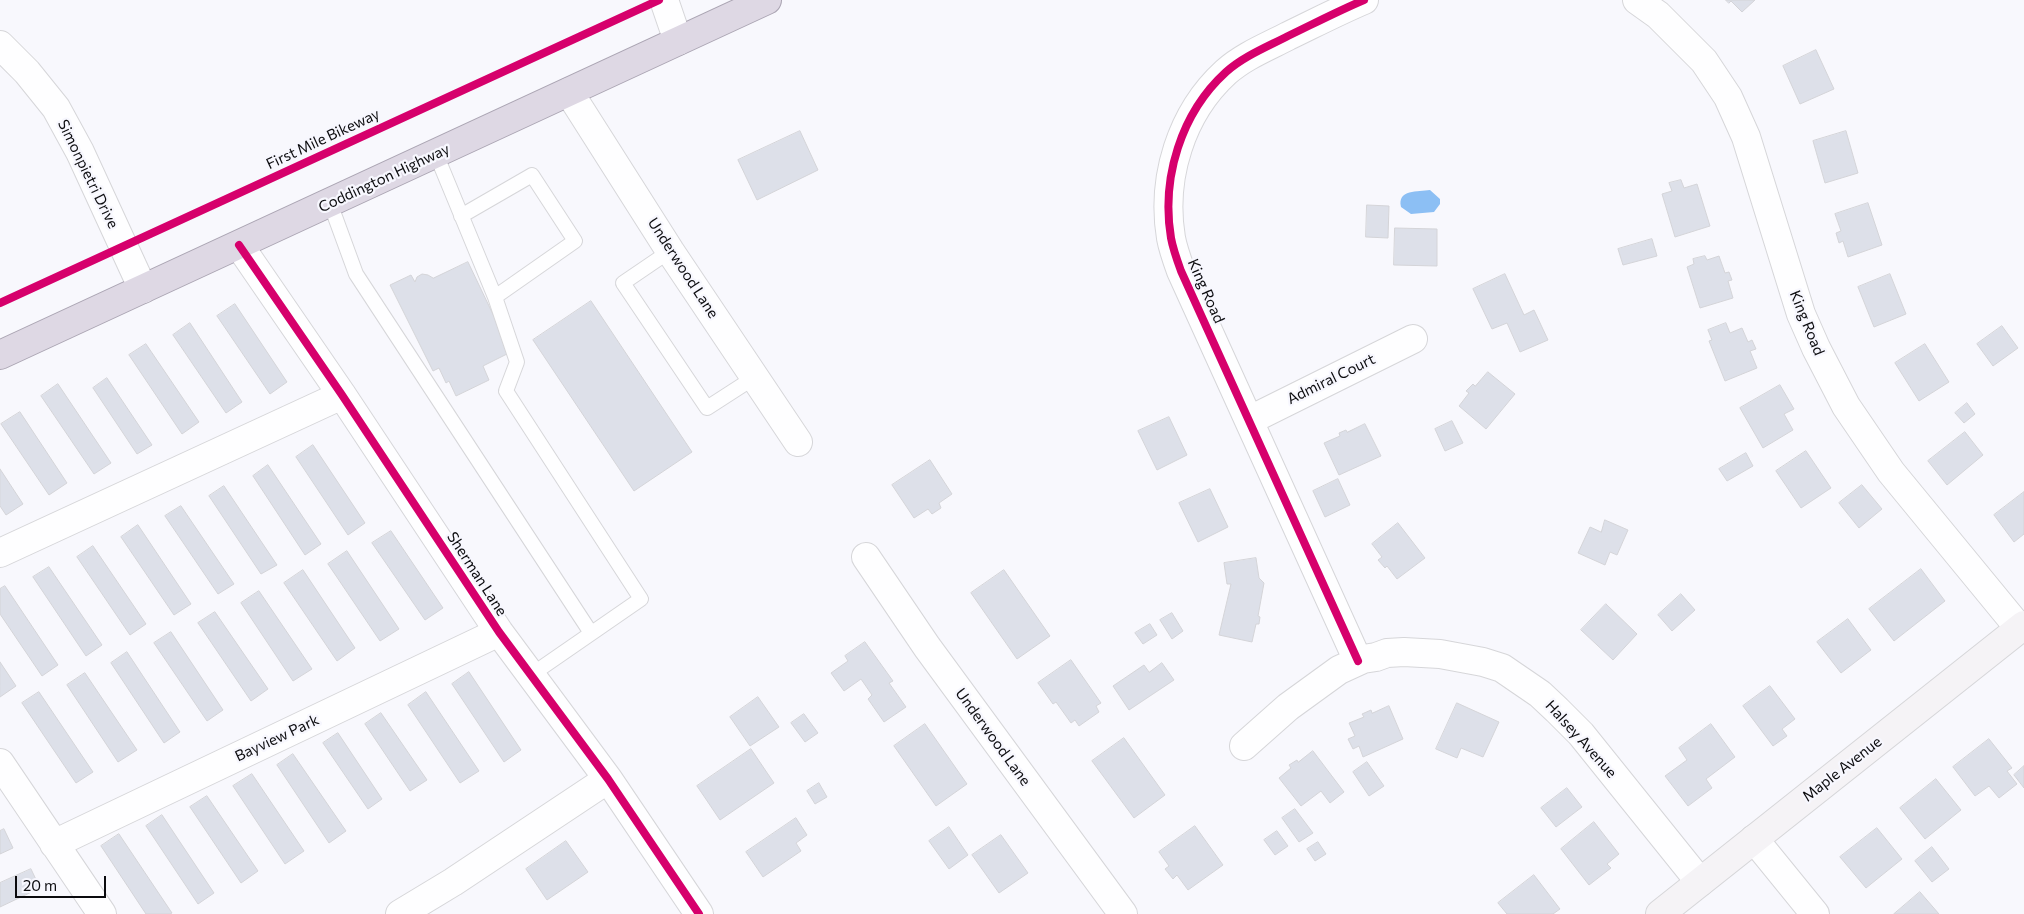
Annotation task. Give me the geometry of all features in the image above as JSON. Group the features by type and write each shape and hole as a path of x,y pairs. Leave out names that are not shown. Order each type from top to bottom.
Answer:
{"highway":[{"name":"Coddington Highway","path":"0,355 768,0"}],"street":[{"path":"664,0 678,42"},
{"name":"King Road","path":"1358,661 1181,271 1171,239 1169,219 1170,189 1176,149 1191,115 1209,90 1227,71 1251,54 1364,0"},
{"name":"King Road","path":"1637,0 1658,15 1704,61 1728,97 1746,137 1801,314 1846,406 1891,472 2022,627"},
{"name":"Simonpietri Drive","path":"5,57 60,116 80,152 143,289"},
{"name":"Underwood Lane","path":"569,92 670,251 798,442"},
{"name":"Sherman Lane","path":"239,245 342,395 499,632 608,779 699,914"},
{"name":"Admiral Court","path":"1250,420 1413,339"},
{"path":"0,553 342,395"},
{"name":"Underwood Lane","path":"866,557 927,647 1123,914"},
{"name":"Maple Avenue","path":"1660,914 2022,627"},
{"name":"Bayview Park","path":"54,844 499,632"},
{"name":"Halsey Avenue","path":"1244,746 1288,707 1340,670 1358,661 1376,658 1387,653 1413,652 1463,657 1502,668 1540,694 1581,734 1700,882"},
{"path":"0,763 102,914"},
{"path":"400,914 453,882 608,779"},
{"path":"1754,839 1815,914"}],"lane":[{"path":"436,154 495,297 517,362 506,391 641,599 531,675"},
{"path":"461,216 532,175 575,241 495,297"},
{"path":"330,203 356,274 591,633"},
{"path":"670,251 623,283 707,408 755,377"}],"water":[{"path":"1430,190 1440,199 1440,204 1434,212 1411,214 1401,207 1402,197 1405,194"}],"building":[{"path":"1726,0 1755,0 1742,12 1731,1 1729,3"},
{"path":"1816,50 1834,89 1800,104 1783,66"},
{"path":"800,131 818,170 757,200 738,160"},
{"path":"1846,131 1858,173 1825,183 1813,141"},
{"path":"1681,180 1684,188 1697,184 1710,226 1675,237 1662,194 1672,191 1669,183"},
{"path":"1868,203 1882,245 1848,257 1843,241 1839,243 1836,233 1841,231 1835,214"},
{"path":"1367,205 1389,206 1388,238 1366,237"},
{"path":"1395,228 1437,229 1437,266 1394,265"},
{"path":"1652,239 1657,256 1623,265 1618,249"},
{"path":"1705,256 1707,260 1719,256 1725,273 1729,272 1732,280 1728,281 1733,298 1700,308 1687,267 1694,264 1693,259"},
{"path":"468,262 511,352 483,366 489,380 456,396 449,381 446,383 439,368 433,371 390,285 411,275 415,282 417,277 422,274 433,278"},
{"path":"1505,274 1524,315 1534,310 1548,340 1520,352 1507,323 1492,329 1473,289"},
{"path":"1890,274 1906,314 1874,327 1858,287"},
{"path":"591,301 692,452 634,491 533,340"},
{"path":"235,304 287,382 270,394 217,316"},
{"path":"190,323 242,402 226,413 173,335"},
{"path":"1726,323 1730,333 1742,328 1748,342 1752,340 1756,349 1750,351 1757,368 1725,381 1709,341 1712,340 1708,330"},
{"path":"2002,326 2018,348 1993,366 1977,344"},
{"path":"146,344 199,422 182,434 129,355"},
{"path":"1925,344 1949,382 1919,401 1895,363"},
{"path":"1488,372 1515,394 1486,429 1459,406 1469,393 1466,391 1473,384 1475,386"},
{"path":"107,378 152,445 137,454 93,388"},
{"path":"58,384 111,463 94,474 41,396"},
{"path":"1780,385 1794,409 1784,414 1793,430 1763,448 1740,408"},
{"path":"1967,403 1975,414 1964,423 1955,413"},
{"path":"20,412 67,483 49,495 1,424"},
{"path":"1169,417 1187,455 1157,470 1138,431"},
{"path":"1452,421 1463,443 1445,451 1435,429"},
{"path":"1365,424 1381,456 1339,475 1324,443 1340,436 1339,433 1346,430 1347,432"},
{"path":"1965,432 1983,455 1947,485 1928,461"},
{"path":"313,445 365,523 348,535 296,457"},
{"path":"1806,451 1831,488 1801,508 1776,471"},
{"path":"1746,453 1753,466 1727,481 1719,469"},
{"path":"930,460 952,494 939,503 941,508 932,514 928,509 914,518 892,485"},
{"path":"268,465 321,544 305,555 253,476"},
{"path":"0,469 23,504 6,515 0,506"},
{"path":"1338,479 1350,505 1325,517 1313,491"},
{"path":"1862,485 1882,509 1859,528 1839,503"},
{"path":"224,486 277,565 261,574 209,496"},
{"path":"1210,489 1228,527 1198,542 1179,503"},
{"path":"2024,492 2024,534 2014,542 1994,515"},
{"path":"181,506 234,584 218,594 165,516"},
{"path":"1605,520 1628,530 1617,555 1610,552 1605,565 1578,553 1590,527 1601,532"},
{"path":"1398,523 1425,558 1397,579 1387,566 1385,568 1378,560 1382,557 1372,544"},
{"path":"138,525 191,604 174,615 121,537"},
{"path":"391,531 443,608 425,620 372,543"},
{"path":"93,546 146,624 130,635 77,557"},
{"path":"347,551 399,629 380,641 328,564"},
{"path":"1256,558 1259,578 1264,583 1258,616 1260,617 1259,624 1256,624 1252,642 1219,635 1231,584 1227,584 1224,563"},
{"path":"49,567 102,645 86,656 33,577"},
{"path":"1921,569 1945,601 1894,641 1869,609"},
{"path":"303,570 355,648 337,661 284,583"},
{"path":"1004,570 1050,636 1017,659 971,593"},
{"path":"5,586 58,665 42,676 0,614 0,589"},
{"path":"259,591 312,669 293,681 241,603"},
{"path":"1681,594 1695,610 1672,631 1658,615"},
{"path":"1606,604 1637,634 1613,660 1581,630"},
{"path":"215,612 268,689 251,701 198,623"},
{"path":"1172,613 1183,631 1172,639 1160,620"},
{"path":"1848,619 1871,650 1841,673 1817,642"},
{"path":"1150,624 1157,635 1143,644 1135,633"},
{"path":"171,632 223,710 207,721 154,643"},
{"path":"865,642 893,681 889,683 906,707 884,722 868,699 872,695 861,679 844,691 831,673 848,661 845,656"},
{"path":"127,652 180,732 164,743 111,663"},
{"path":"1071,660 1101,703 1096,706 1099,712 1079,726 1075,720 1071,723 1056,702 1053,704 1038,683"},
{"path":"0,662 16,686 0,697"},
{"path":"1162,663 1174,680 1129,710 1113,686 1144,665 1149,672"},
{"path":"469,672 521,750 504,762 452,684"},
{"path":"85,673 137,750 118,762 67,685"},
{"path":"1770,686 1795,719 1782,729 1787,736 1773,746 1743,706"},
{"path":"39,692 93,772 76,783 22,703"},
{"path":"426,692 479,771 460,783 408,705"},
{"path":"758,697 779,727 750,746 730,717"},
{"path":"1457,703 1499,722 1483,757 1461,748 1457,758 1436,749"},
{"path":"1389,706 1403,739 1363,757 1359,746 1353,749 1348,739 1355,736 1349,723 1364,717 1362,714 1371,710 1372,713"},
{"path":"381,713 427,780 410,791 365,724"},
{"path":"804,714 818,733 805,742 791,723"},
{"path":"925,724 967,784 936,806 894,746"},
{"path":"1711,724 1735,757 1706,779 1712,788 1688,806 1665,776 1687,760 1679,748"},
{"path":"338,733 382,799 368,809 323,743"},
{"path":"1124,738 1165,795 1134,818 1092,761"},
{"path":"1989,739 2012,768 2007,771 2017,784 1999,798 1989,786 1975,796 1953,767"},
{"path":"751,749 774,783 720,820 697,786"},
{"path":"1313,751 1344,792 1330,803 1321,791 1301,806 1279,778 1291,768 1289,765 1297,760 1298,762"},
{"path":"293,754 346,831 329,843 277,765"},
{"path":"1367,762 1384,786 1369,796 1353,772"},
{"path":"2024,766 2024,788 2014,775"},
{"path":"252,774 304,851 285,864 233,786"},
{"path":"1936,779 1961,810 1925,839 1900,808"},
{"path":"819,783 827,797 815,804 807,791"},
{"path":"1567,788 1582,807 1556,827 1541,808"},
{"path":"207,796 258,871 241,883 190,807"},
{"path":"1295,809 1313,833 1299,842 1282,818"},
{"path":"162,815 214,893 198,904 146,826"},
{"path":"796,818 807,835 796,843 801,851 763,877 746,852"},
{"path":"1594,822 1619,854 1607,864 1611,868 1589,885 1561,849"},
{"path":"1195,826 1223,865 1188,890 1177,875 1173,879 1165,869 1169,866 1159,852"},
{"path":"949,827 968,855 949,869 929,841"},
{"path":"1877,828 1902,859 1866,888 1840,857"},
{"path":"4,829 13,848 0,854 0,831"},
{"path":"1277,831 1288,846 1275,855 1264,840"},
{"path":"119,834 172,913 146,914 101,846"},
{"path":"1001,835 1028,873 999,893 972,855"},
{"path":"566,841 588,872 547,900 526,869"},
{"path":"1318,842 1326,854 1315,861 1307,849"},
{"path":"1932,847 1949,869 1932,882 1915,861"},
{"path":"31,869 40,888 0,907 0,883"},
{"path":"1534,875 1560,909 1553,914 1507,914 1498,903"},
{"path":"1920,892 1939,914 1894,914"}],"cycle path":[{"name":"First Mile Bikeway","path":"0,303 659,0"},
{"path":"1358,661 1181,271 1172,242 1169,193 1172,170 1186,127 1210,88 1226,72 1248,56 1364,0"},
{"path":"239,245 342,395 499,632 608,779 699,914"}]}
